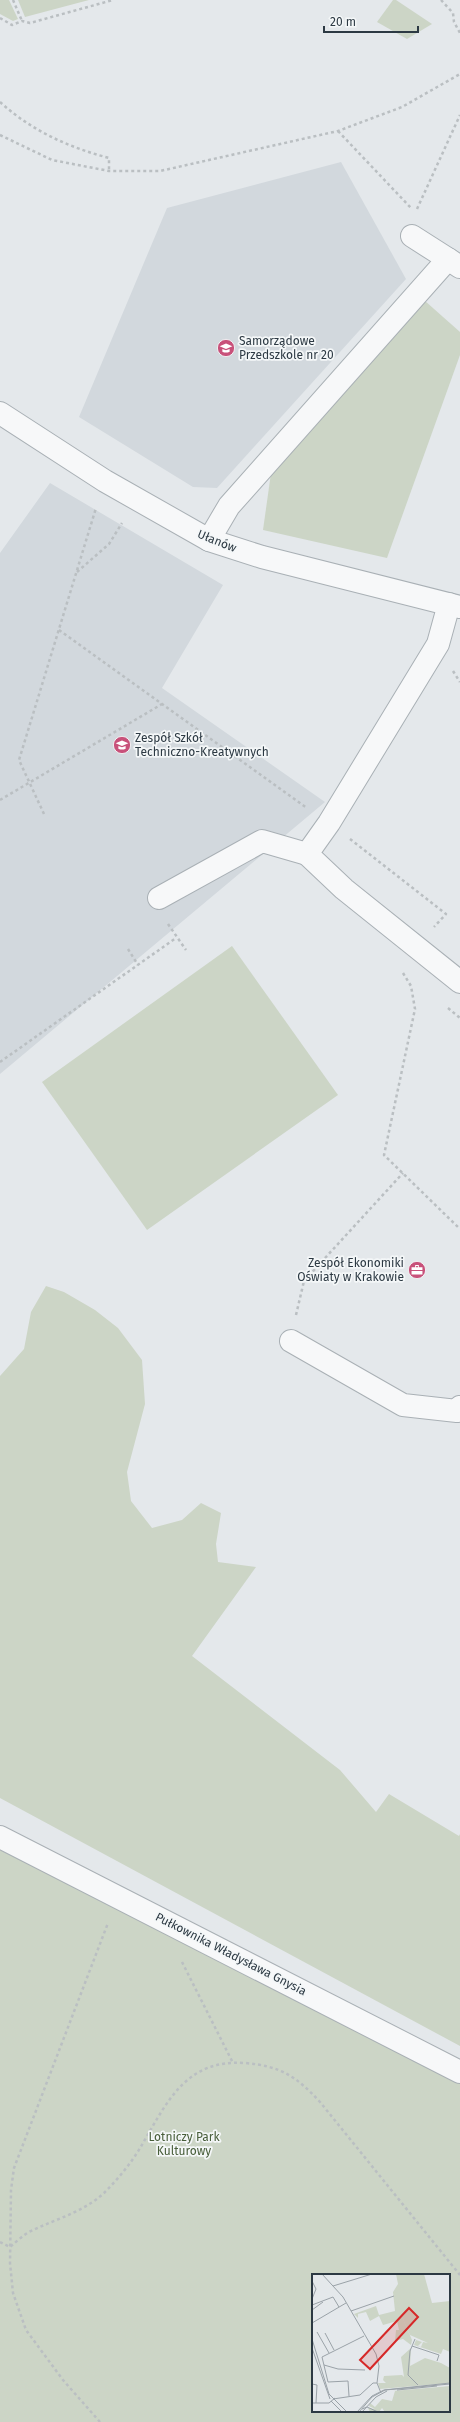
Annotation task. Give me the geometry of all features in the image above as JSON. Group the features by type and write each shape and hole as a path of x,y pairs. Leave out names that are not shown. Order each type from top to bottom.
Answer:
{"street":[{"path":"208,540 229,506 454,263 412,236"},
{"name":"Ułanów","path":"0,413 136,500 208,540 262,557 455,606"},
{"path":"307,854 329,823 438,644 455,606"},
{"path":"159,898 262,841 307,854 344,888 460,982"},
{"path":"291,1341 403,1405 457,1411 460,1407"},
{"name":"Pułkownika Władysława Gnysia","path":"0,1837 460,2072"}],"path":[{"path":"13,0 22,21"},
{"path":"0,18 12,25 22,21 30,23 113,0"},
{"path":"440,0 453,13 454,22 460,33"},
{"path":"0,135 52,160 109,171 160,171 185,167 338,131 402,107 460,74"},
{"path":"0,102 47,136 78,150 109,158 109,171"},
{"path":"338,131 416,213 460,112"},
{"path":"44,814 18,760 105,481"},
{"path":"77,572 109,544 136,500"},
{"path":"0,800 162,704"},
{"path":"0,1062 176,938"},
{"path":"128,949 138,965"},
{"path":"291,1341 304,1281 403,1173"},
{"path":"100,2422 63,2380 26,2330 13,2293 10,2247 11,2190 14,2168 118,1896"},
{"path":"180,1958 233,2063"},
{"path":"10,2247 28,2233 74,2214 103,2194 127,2168 174,2091 200,2071 233,2063 264,2065 283,2071 302,2083 460,2275"},
{"path":"0,2242 10,2247"}],"shaded area":[{"name":"Samorządowe Przedszkole nr 20","path":"341,162 406,279 217,488 193,487 79,417 167,208"},
{"name":"Zespół Szkół Techniczno-Kreatywnych","path":"50,483 223,585 162,688 325,802 0,1074 0,553"}],"green space":[{"path":"0,0 9,0 18,19 13,21 0,14"},
{"path":"18,0 89,0 25,17"},
{"path":"393,0 396,0 432,24 407,39 377,22"},
{"path":"416,293 460,332 460,355 387,558 263,530 271,473"},
{"path":"232,946 338,1095 147,1230 42,1082"},
{"path":"46,1286 64,1292 95,1310 118,1328 142,1360 145,1404 127,1472 131,1501 152,1528 182,1520 201,1503 221,1513 216,1544 218,1562 256,1567 192,1656 340,1770 376,1812 389,1794 459,1836 460,1834 460,2046 0,1798 0,1376 24,1349 31,1312"},
{"name":"Lotniczy Park Kulturowy","path":"0,1850 460,2073 460,2422 0,2422"}],"place":[{"name":"Samorządowe Przedszkole nr 20","path":"226,348"},
{"name":"Zespół Szkół Techniczno-Kreatywnych","path":"122,745"},
{"name":"Zespół Ekonomiki Oświaty w Krakowie","path":"417,1270"}]}
